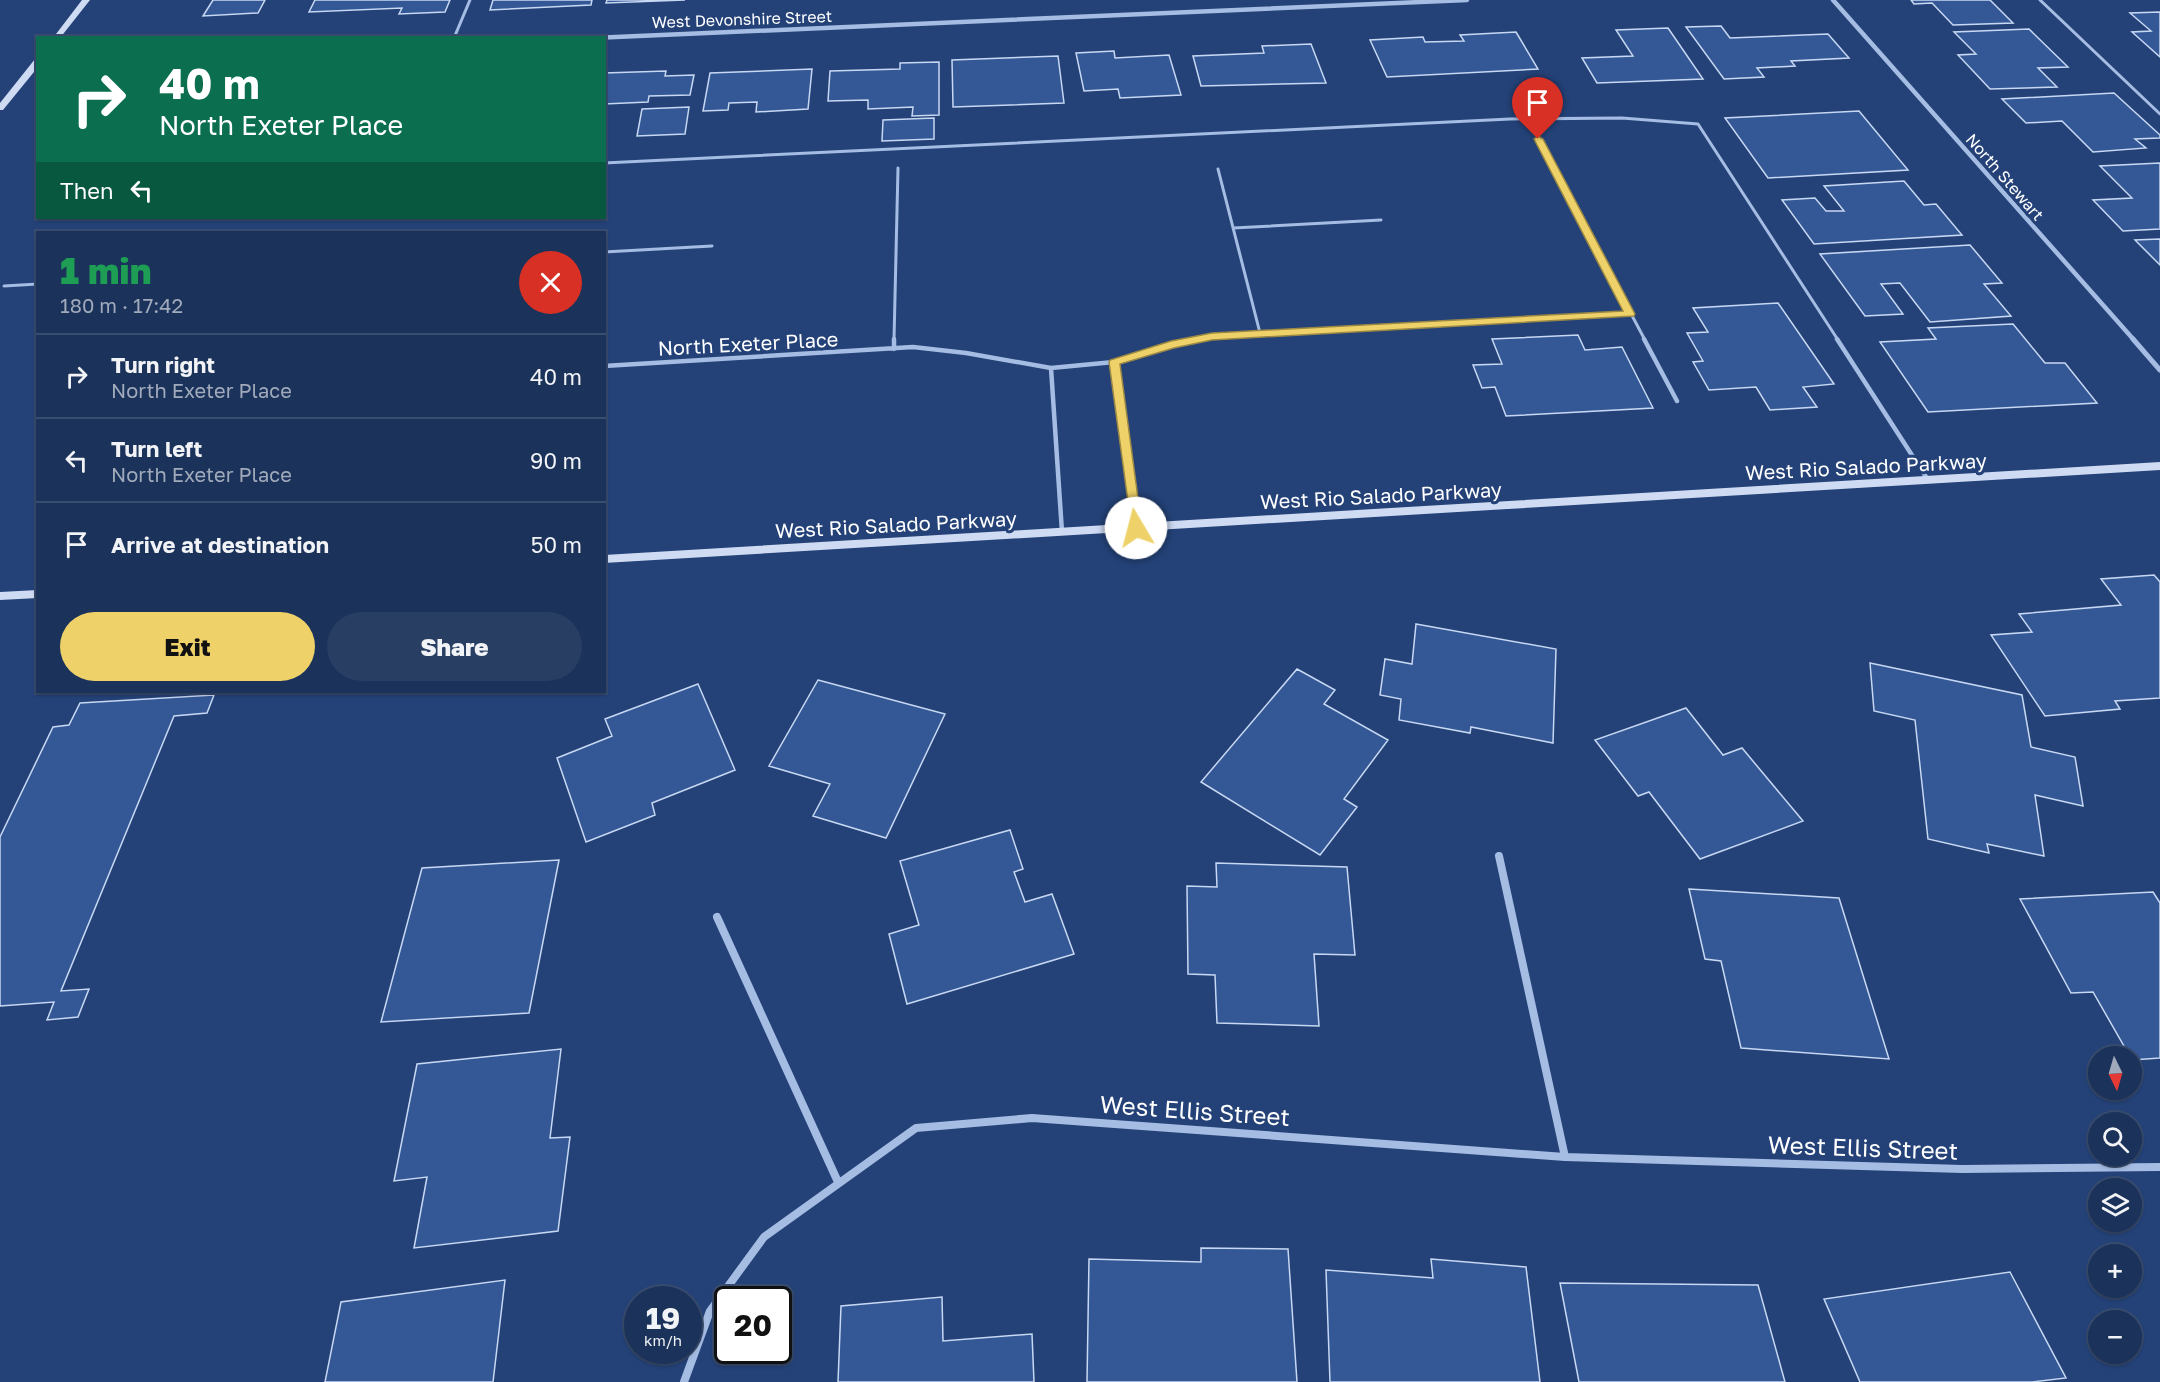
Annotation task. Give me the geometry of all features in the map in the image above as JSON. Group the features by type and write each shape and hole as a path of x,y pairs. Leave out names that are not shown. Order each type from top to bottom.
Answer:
{"main road":[{"path":"58,36 86,0"},
{"path":"0,108 36,62"},
{"name":"West Rio Salado Parkway","path":"606,560 2160,466"},
{"path":"0,596 36,594"}],"street":[{"name":"West Devonshire Street","path":"606,37 1467,0"},
{"name":"North Stewart","path":"1833,0 2160,370"},
{"path":"1499,856 1565,1157"},
{"path":"717,917 838,1182"},
{"name":"West Ellis Street","path":"684,1382 710,1311 764,1237 916,1128 1032,1118 1565,1157 1962,1169 2160,1167"}],"lane":[{"path":"455,36 470,0"},
{"path":"2040,0 2160,114"},
{"path":"606,163 1510,119 1622,118 1698,124 1928,480"},
{"path":"1538,139 1677,401"},
{"path":"894,349 898,168"},
{"path":"1218,169 1260,333"},
{"path":"1233,228 1381,220"},
{"path":"606,252 712,246"},
{"path":"4,286 36,284"},
{"name":"North Exeter Place","path":"606,366 913,347 966,352 1052,368 1114,362 1145,355 1171,345 1212,336 1630,314"},
{"path":"1114,362 1136,528"},
{"path":"1052,368 1062,532"}],"building":[{"path":"213,0 265,0 258,13 203,16"},
{"path":"315,0 450,0 445,12 399,14 402,8 309,12"},
{"path":"493,0 592,0 591,5 490,10"},
{"path":"607,0 685,0 606,3"},
{"path":"1911,0 1990,0 2013,23 1953,25 1932,3 1914,4"},
{"path":"2160,12 2160,57 2132,32 2151,31 2130,13"},
{"path":"1721,26 1730,38 1828,34 1849,58 1791,61 1795,66 1757,68 1764,77 1724,79 1686,27"},
{"path":"1668,28 1703,79 1597,83 1582,58 1633,56 1616,30"},
{"path":"2029,29 2068,67 2038,68 2057,87 1990,89 1958,55 1976,54 1954,32"},
{"path":"1516,32 1538,69 1387,77 1370,40 1423,37 1425,42 1464,41 1460,35"},
{"path":"1311,44 1326,83 1201,86 1193,56 1264,53 1262,46"},
{"path":"1114,51 1115,58 1169,55 1181,95 1120,98 1118,89 1084,91 1076,53"},
{"path":"1058,56 1064,103 953,107 952,60"},
{"path":"939,62 939,115 912,116 913,107 868,109 868,100 828,101 830,71 900,69 900,63"},
{"path":"812,69 808,109 756,112 757,102 729,103 728,110 703,111 710,73"},
{"path":"666,71 665,76 694,75 690,95 649,96 648,102 606,104 606,73"},
{"path":"2114,93 2160,135 2160,138 2135,139 2146,148 2093,152 2062,121 2026,123 2002,99"},
{"path":"689,107 685,134 637,136 642,109"},
{"path":"1859,111 1908,170 1768,178 1725,118"},
{"path":"934,118 934,139 882,141 883,120"},
{"path":"2160,163 2160,229 2123,231 2093,200 2132,198 2100,166"},
{"path":"1904,181 1924,205 1936,204 1962,235 1814,244 1782,200 1815,198 1826,211 1844,211 1824,186"},
{"path":"2160,239 2160,265 2135,240"},
{"path":"1970,245 2002,283 1984,284 2011,316 1930,322 1900,283 1881,284 1903,314 1865,316 1820,254"},
{"path":"1778,303 1834,384 1803,387 1817,407 1770,410 1756,387 1709,390 1693,362 1703,361 1687,333 1708,332 1693,308"},
{"path":"2013,324 2045,363 2065,363 2097,403 1928,412 1880,342 1936,339 1928,328"},
{"path":"1578,335 1585,350 1622,347 1653,408 1506,416 1495,387 1482,388 1473,365 1502,364 1492,339"},
{"path":"2154,575 2160,582 2160,698 2115,701 2120,709 2045,716 1991,635 2032,632 2019,614 2121,605 2101,579"},
{"path":"1416,624 1556,649 1553,743 1471,727 1470,733 1399,720 1401,699 1380,695 1385,659 1412,664"},
{"path":"1870,663 2022,695 2031,747 2075,757 2083,806 2035,795 2044,856 1987,844 1989,853 1928,839 1915,720 1874,711"},
{"path":"1297,669 1335,690 1324,704 1388,740 1344,799 1357,807 1320,855 1201,782"},
{"path":"818,680 945,714 886,838 813,816 830,784 769,766"},
{"path":"698,684 735,770 652,803 655,815 586,842 557,758 612,736 605,719"},
{"path":"214,695 207,713 174,716 61,991 89,989 78,1017 47,1020 54,1002 0,1006 0,837 53,727 69,725 80,703"},
{"path":"1686,708 1723,755 1742,748 1803,821 1700,859 1649,792 1638,796 1595,740"},
{"path":"1010,830 1023,869 1014,872 1025,902 1052,894 1074,954 907,1004 889,934 919,925 900,861"},
{"path":"559,860 529,1013 381,1022 422,868"},
{"path":"1216,863 1347,867 1355,955 1314,954 1319,1026 1217,1023 1215,975 1188,974 1187,886 1217,887"},
{"path":"1689,889 1839,898 1889,1059 1741,1048 1721,961 1705,959"},
{"path":"2153,892 2160,903 2160,1058 2142,1059 2142,1046 2124,1046 2093,992 2071,993 2020,899"},
{"path":"561,1049 550,1138 570,1137 558,1231 414,1248 427,1177 394,1181 417,1064"},
{"path":"1201,1248 1288,1249 1297,1382 1087,1382 1089,1259 1201,1262"},
{"path":"1431,1259 1526,1267 1540,1382 1330,1382 1326,1270 1433,1278"},
{"path":"2010,1272 2066,1378 2032,1382 1860,1382 1824,1299"},
{"path":"505,1280 493,1382 325,1382 341,1302"},
{"path":"1560,1283 1758,1285 1785,1382 1579,1382"},
{"path":"942,1297 943,1341 1032,1334 1034,1382 838,1382 841,1306"}],"route":[{"path":"1136,528 1114,362 1145,355 1171,345 1212,336 1630,314 1538,139"}]}
